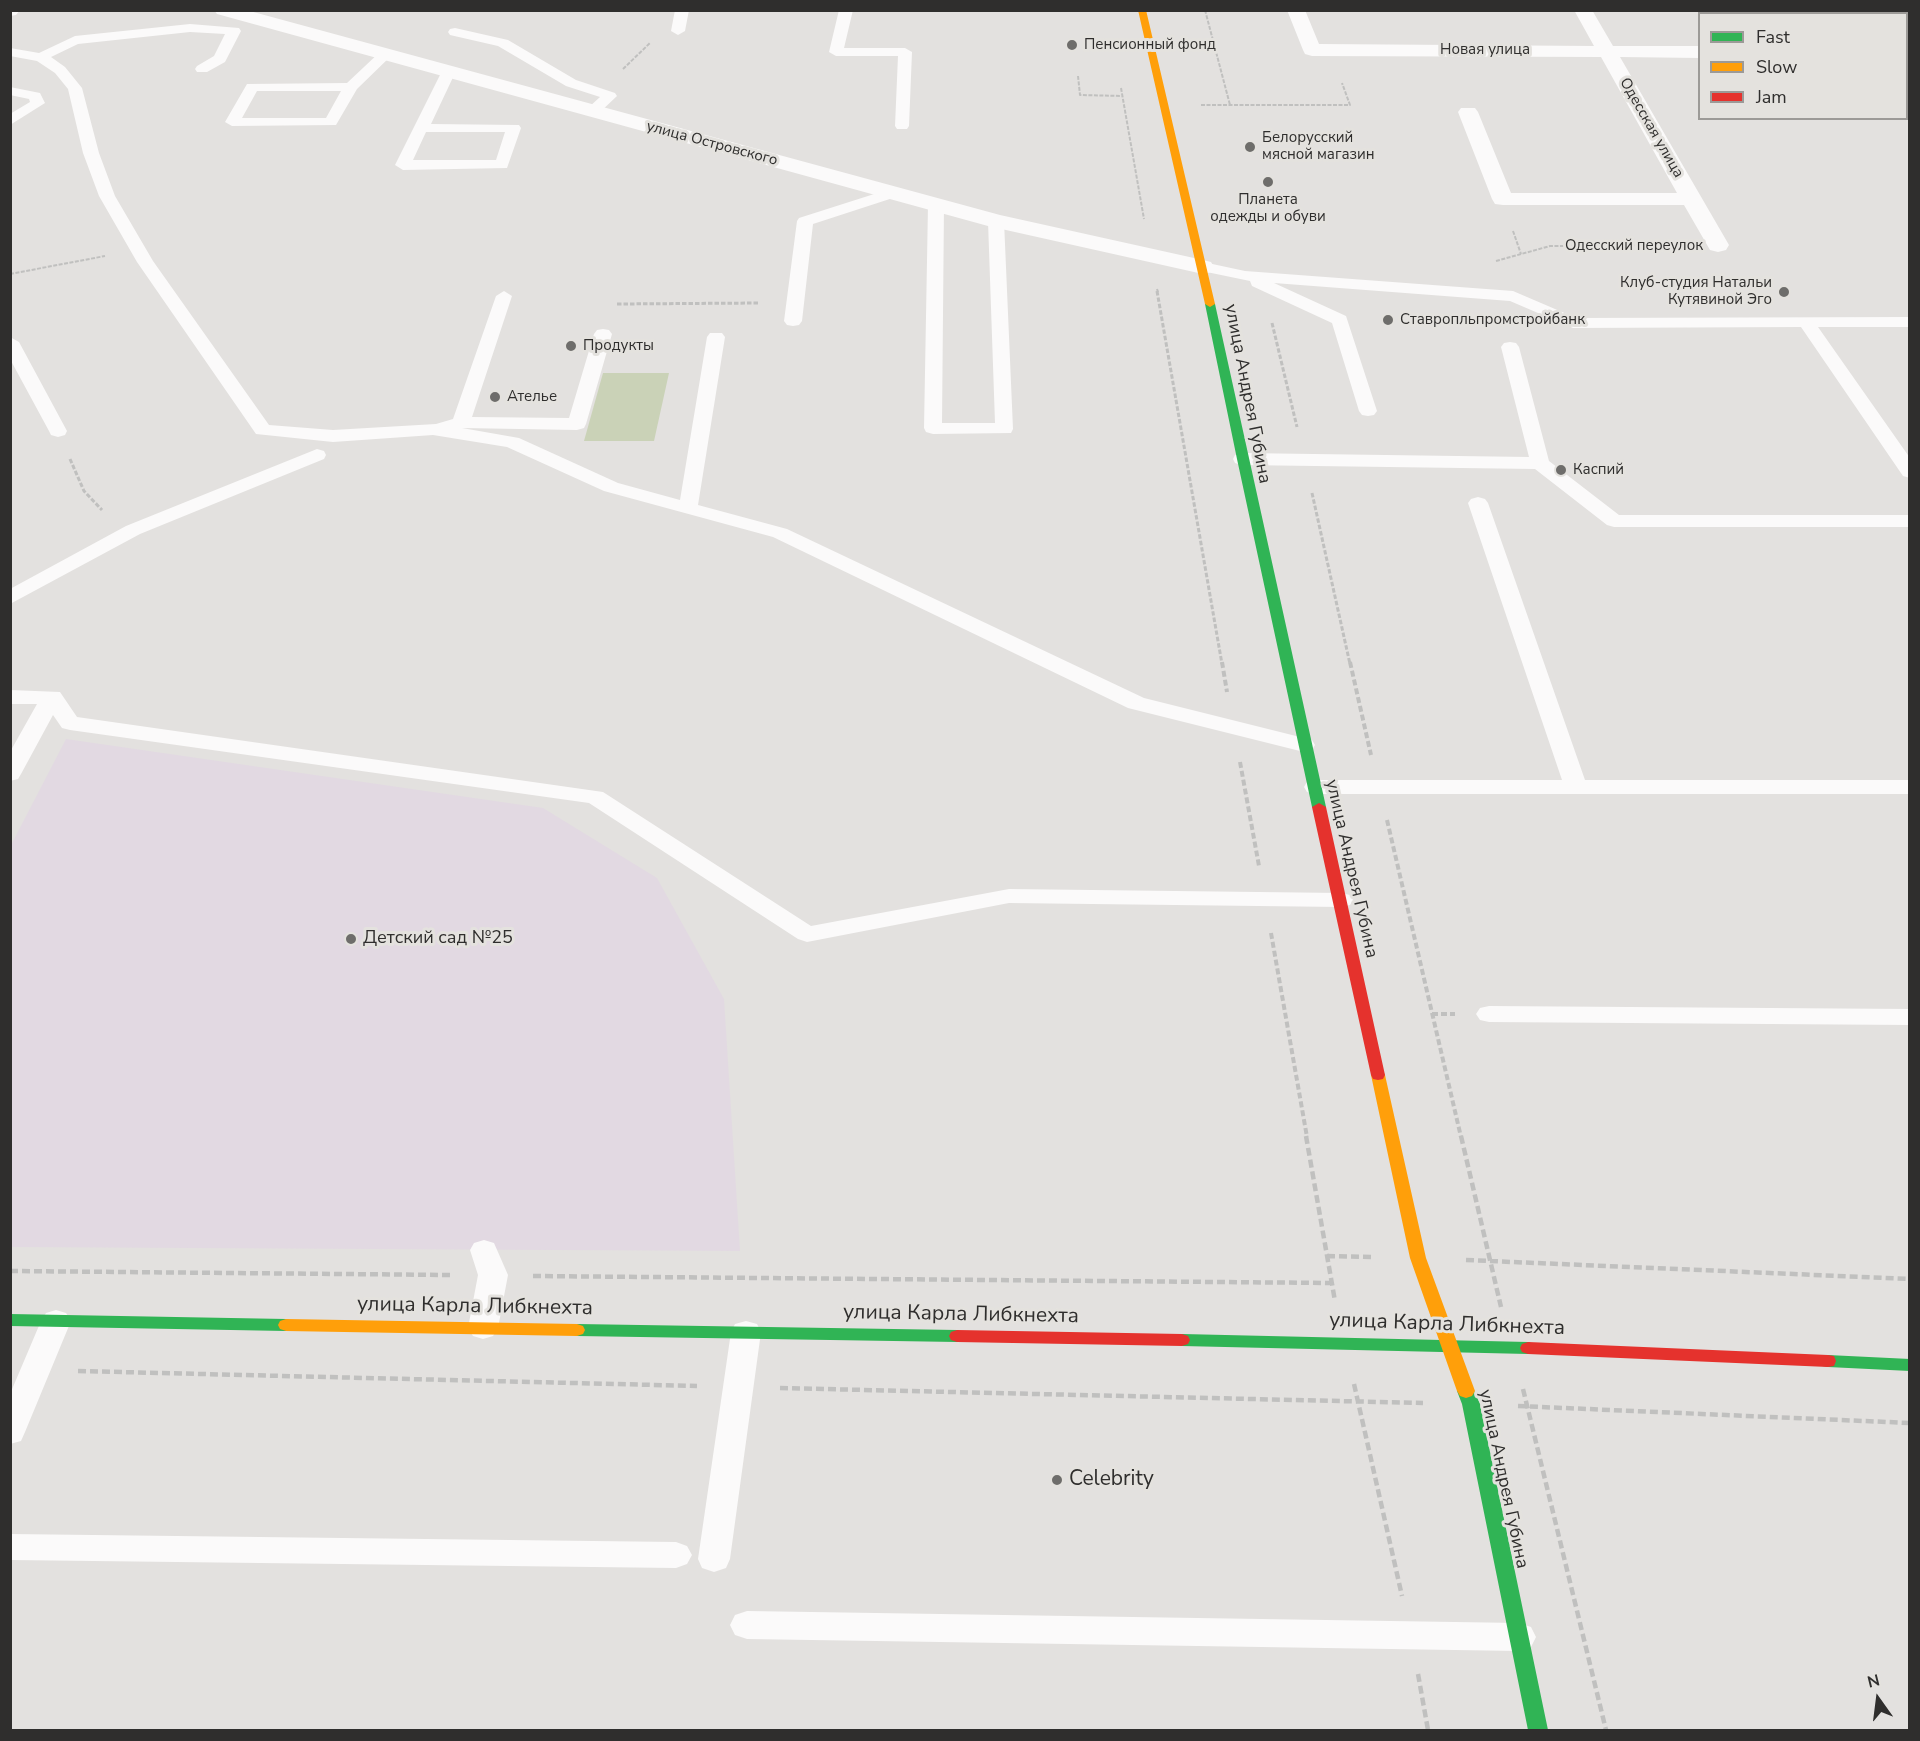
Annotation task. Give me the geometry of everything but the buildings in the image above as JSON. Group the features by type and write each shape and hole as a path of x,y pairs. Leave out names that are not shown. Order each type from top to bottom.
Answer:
{"street":[{"name":"улица Островского","path":"223,10 450,71 596,102 893,193 996,221 1203,267"},
{"name":"улица Андрея Губина","path":"1142,10 1203,267 1304,746 1341,900 1418,1258 1471,1404 1538,1731"},
{"name":"Новая улица","path":"1296,10 1312,50 1698,52"},
{"name":"Одесская улица","path":"1583,10 1718,245"},
{"path":"1468,112 1503,199 1692,199"},
{"name":"улица Карла Либкнехта","path":"10,1320 1449,1345 1910,1365"}],"lane":[{"path":"678,31 682,10"},
{"path":"846,10 836,52 905,52 902,126"},
{"path":"41,57 75,40 190,28 234,31 220,59 202,69"},
{"path":"455,32 503,43 571,83 596,102"},
{"path":"10,52 41,57 60,70 75,88 88,144 103,185 138,250 263,430 333,436 433,429 461,423 577,424 603,334"},
{"path":"351,87 252,87 232,122 332,122 351,87 386,54"},
{"path":"422,128 514,129 502,165 403,165 450,71"},
{"path":"10,91 35,96 38,103 10,121"},
{"path":"794,321 805,221 893,193"},
{"path":"936,205 933,429 1004,429 996,221"},
{"path":"1203,267 1245,276 1513,296 1573,323 1910,322"},
{"path":"1245,276 1340,320 1368,411"},
{"path":"461,423 504,296"},
{"path":"1806,322 1910,472"},
{"path":"687,508 716,337"},
{"path":"10,342 58,431"},
{"path":"1510,347 1540,463"},
{"path":"433,429 512,442 611,487 780,533 1136,703 1304,746"},
{"path":"10,598 133,530 317,455"},
{"path":"1242,459 1540,463 1614,521 1910,521"},
{"path":"1478,502 1576,787"},
{"path":"10,697 52,697"},
{"path":"10,774 52,697"},
{"path":"52,697 70,723 595,797 807,934 1009,896 1341,900"},
{"path":"1315,787 1910,787"},
{"path":"1489,1014 1910,1017"},
{"path":"483,1328 488,1262"},
{"path":"10,1432 56,1321"},
{"path":"714,1559 746,1332"},
{"path":"10,1547 676,1555"},
{"path":"747,1625 1519,1637"}],"path":[{"path":"1205,10 1230,105"},
{"path":"596,102 655,38 678,31"},
{"path":"1078,76 1080,94 1122,96"},
{"path":"1193,105 1350,105"},
{"name":"Одесский переулок","path":"1489,263 1550,246 1718,245"},
{"path":"10,274 84,260"},
{"path":"1263,285 1510,1347 1528,1406 1606,1731"},
{"path":"603,334 611,304 796,303"},
{"path":"1327,1256 1910,1279"},
{"path":"10,1271 488,1262 1332,1283"},
{"path":"36,1370 1471,1404 1910,1424"}],"shaded area":[{"name":"Детский сад №25","path":"66,739 543,808 657,878 724,999 740,1251 11,1247 10,847"}],"green space":[{"path":"603,373 669,373 654,441 584,441"}],"traffic: fast":[{"path":"1210,304 1319,807"},
{"path":"10,1320 286,1325"},
{"path":"577,1330 957,1336"},
{"path":"1182,1340 1528,1348"},
{"path":"1828,1361 1910,1365"},
{"path":"1466,1391 1471,1404 1538,1730"}],"traffic: slow":[{"path":"1142,10 1210,304"},
{"path":"1378,1075 1418,1258 1466,1391"},
{"path":"286,1325 577,1330"}],"traffic: jam":[{"path":"1319,807 1378,1075"},
{"path":"957,1336 1182,1340"},
{"path":"1528,1348 1828,1361"}],"place":[{"name":"Пенсионный фонд","path":"1072,45"},
{"name":"Белорусский мясной магазин","path":"1250,147"},
{"name":"Планета одежды и обуви","path":"1268,182"},
{"name":"Клуб-студия Натальи Кутявиной Эго","path":"1784,292"},
{"name":"Ставропльпромстройбанк","path":"1388,320"},
{"name":"Продукты","path":"571,346"},
{"name":"Ателье","path":"495,397"},
{"name":"Каспий","path":"1561,470"},
{"name":"Детский сад №25","path":"351,939"},
{"name":"Celebrity","path":"1057,1480"}]}
